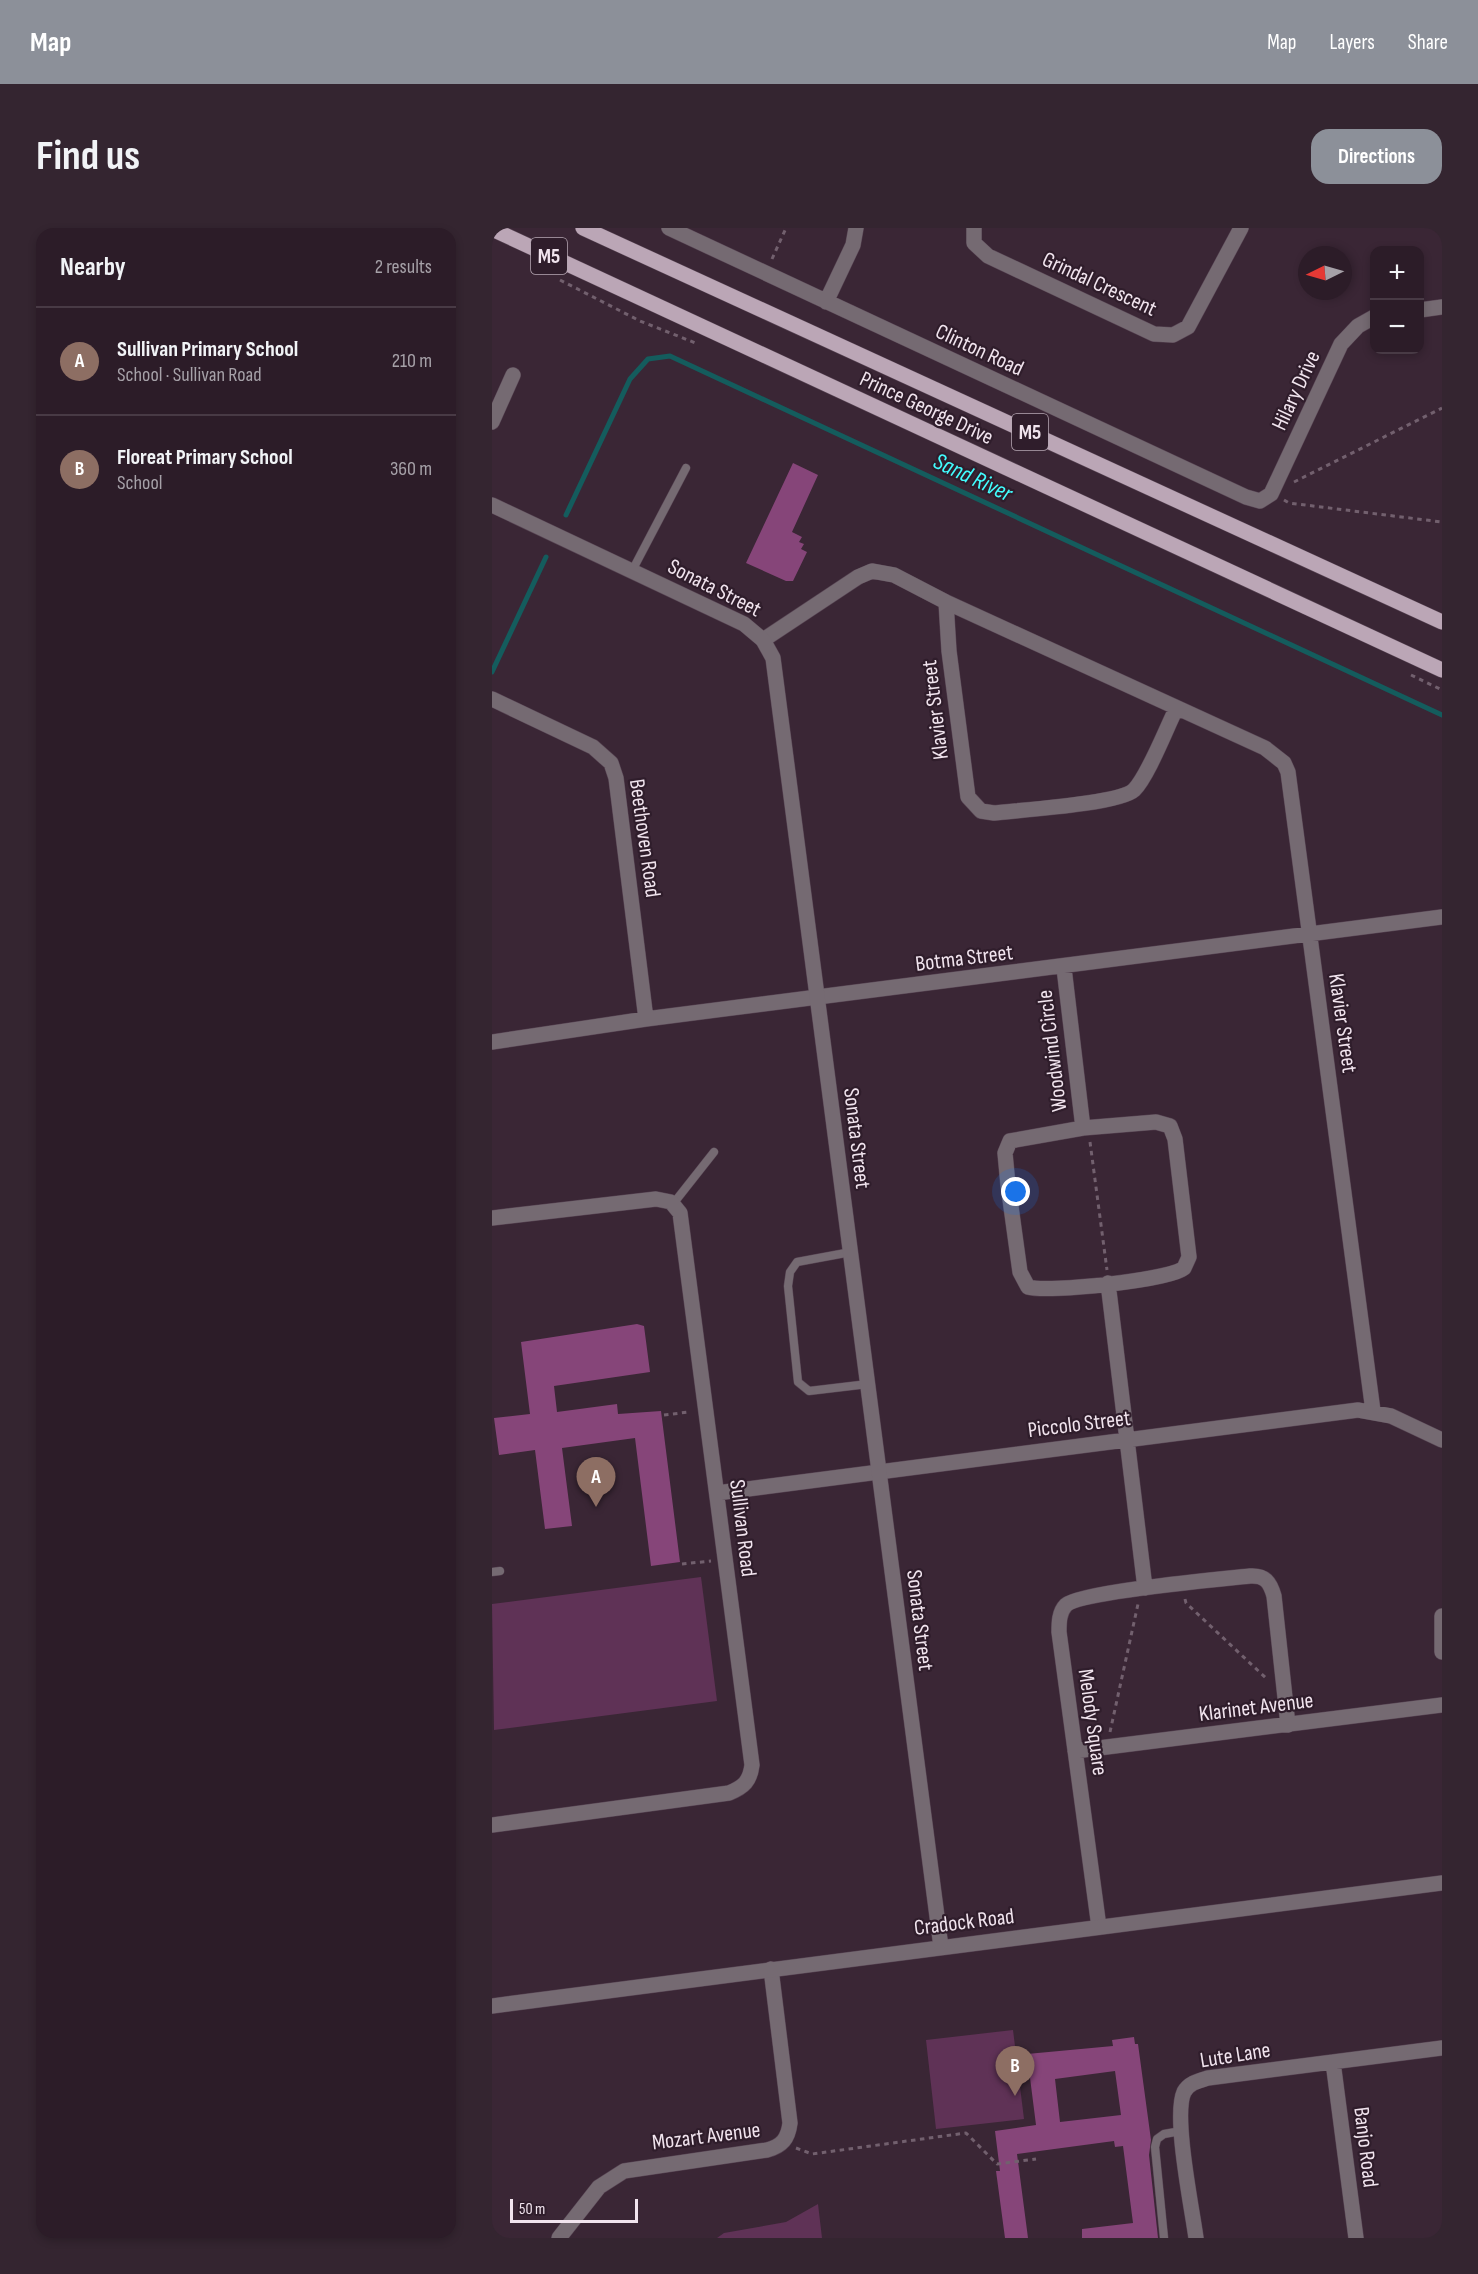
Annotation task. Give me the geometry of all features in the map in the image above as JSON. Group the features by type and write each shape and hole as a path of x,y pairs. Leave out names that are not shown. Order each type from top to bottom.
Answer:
{"main road":[{"name":"Prince George Drive","path":"584,228 1442,622"},
{"name":"Prince George Drive","path":"492,229 1442,670"}],"street":[{"name":"Clinton Road","path":"669,228 1246,497 1260,501 1271,494"},
{"path":"826,302 853,245 856,228"},
{"name":"Grindal Crescent","path":"974,228 974,243 988,256 1154,333 1173,335 1188,327 1241,228"},
{"path":"1424,309 1442,307"},
{"name":"Hilary Drive","path":"1271,494 1341,344 1358,326 1370,319"},
{"path":"492,422 513,375"},
{"name":"Sonata Street","path":"492,505 744,624 763,640 775,669 941,1947"},
{"name":"Klavier Street","path":"763,640 858,577 872,571 894,574 946,602 1265,748 1284,763 1288,772 1373,1411"},
{"name":"Klavier Street","path":"946,602 949,651 965,781 968,797 981,812 994,813 1099,800 1130,793 1140,782 1176,709"},
{"name":"Beethoven Road","path":"492,699 593,747 611,763 616,778 646,1019"},
{"name":"Botma Street","path":"492,1042 646,1019 1064,968 1442,917"},
{"name":"Woodwind Circle","path":"1064,968 1083,1128"},
{"name":"Woodwind Circle","path":"1156,1122 1170,1126 1175,1139 1188,1263 1182,1270 1164,1276 1108,1283 1036,1289 1028,1287 1020,1272 1008,1185 1006,1147 1014,1138 1083,1128 1156,1122"},
{"path":"492,1218 656,1199 673,1204"},
{"name":"Sullivan Road","path":"492,1825 721,1794 737,1790 749,1779 752,1766 681,1216 673,1204"},
{"path":"1108,1283 1145,1588"},
{"name":"Piccolo Street","path":"717,1493 1316,1414 1373,1411 1391,1416 1442,1440"},
{"name":"Melody Square","path":"1099,1928 1059,1632 1061,1612 1066,1605 1083,1598 1145,1588 1250,1576 1267,1580 1275,1603 1288,1725"},
{"path":"1442,1616 1442,1652"},
{"name":"Klarinet Avenue","path":"1075,1751 1442,1706"},
{"name":"Cradock Road","path":"492,2006 1442,1883"},
{"name":"Mozart Avenue","path":"559,2238 599,2187 624,2170 767,2150 783,2142 789,2133 790,2123 771,1969"},
{"name":"Lute Lane","path":"1196,2238 1181,2131 1183,2094 1196,2081 1442,2048"},
{"name":"Banjo Road","path":"1333,2062 1356,2238"}],"lane":[{"path":"632,571 686,468"},
{"path":"673,1204 714,1152"},
{"path":"851,1252 797,1262 790,1272 788,1286 798,1383 809,1391 868,1384"},
{"path":"1164,2238 1155,2147 1157,2139 1164,2134 1181,2131"}],"path":[{"path":"766,273 786,228"},
{"path":"1271,494 1442,408"},
{"path":"1271,494 1289,503 1442,522"},
{"path":"1083,1128 1089,1136 1108,1283"},
{"path":"664,1415 687,1412"},
{"path":"682,1564 706,1562"},
{"path":"1183,1584 1186,1604 1270,1683 1283,1682"},
{"path":"1112,1746 1110,1729 1136,1610 1145,1588"},
{"path":"783,2142 812,2154 966,2133 996,2164 1036,2159"}],"shaded area":[{"path":"701,1577 717,1701 494,1730 492,1604"},
{"path":"1013,2030 1024,2119 936,2129 926,2040"},
{"path":"818,2204 822,2238 717,2238 724,2233 786,2222"}],"building":[{"path":"793,463 818,475 792,532 802,537 799,542 804,544 801,549 807,552 793,581 786,581 746,563"},
{"path":"637,1324 644,1326 650,1372 554,1386 557,1412 617,1404 618,1414 661,1411 680,1562 651,1566 635,1438 562,1448 572,1526 545,1529 535,1450 499,1455 494,1418 530,1414 521,1342"},
{"path":"1134,2037 1135,2044 1138,2044 1151,2140 1149,2155 1158,2238 1082,2238 1082,2229 1133,2223 1123,2146 1115,2147 1114,2141 1017,2154 1028,2238 1005,2238 996,2171 1000,2171 995,2131 1036,2125 1027,2054 1113,2046 1112,2040","holes":["1115,2071 1121,2115 1060,2122 1055,2079"]}],"waterway":[{"name":"Sand River","path":"566,515 630,379 648,359 670,356 1442,715"},
{"name":"Sand River","path":"492,672 546,557"}],"place":[{"name":"Sullivan Primary School","path":"596,1507"},
{"name":"Floreat Primary School","path":"1015,2096"}]}
